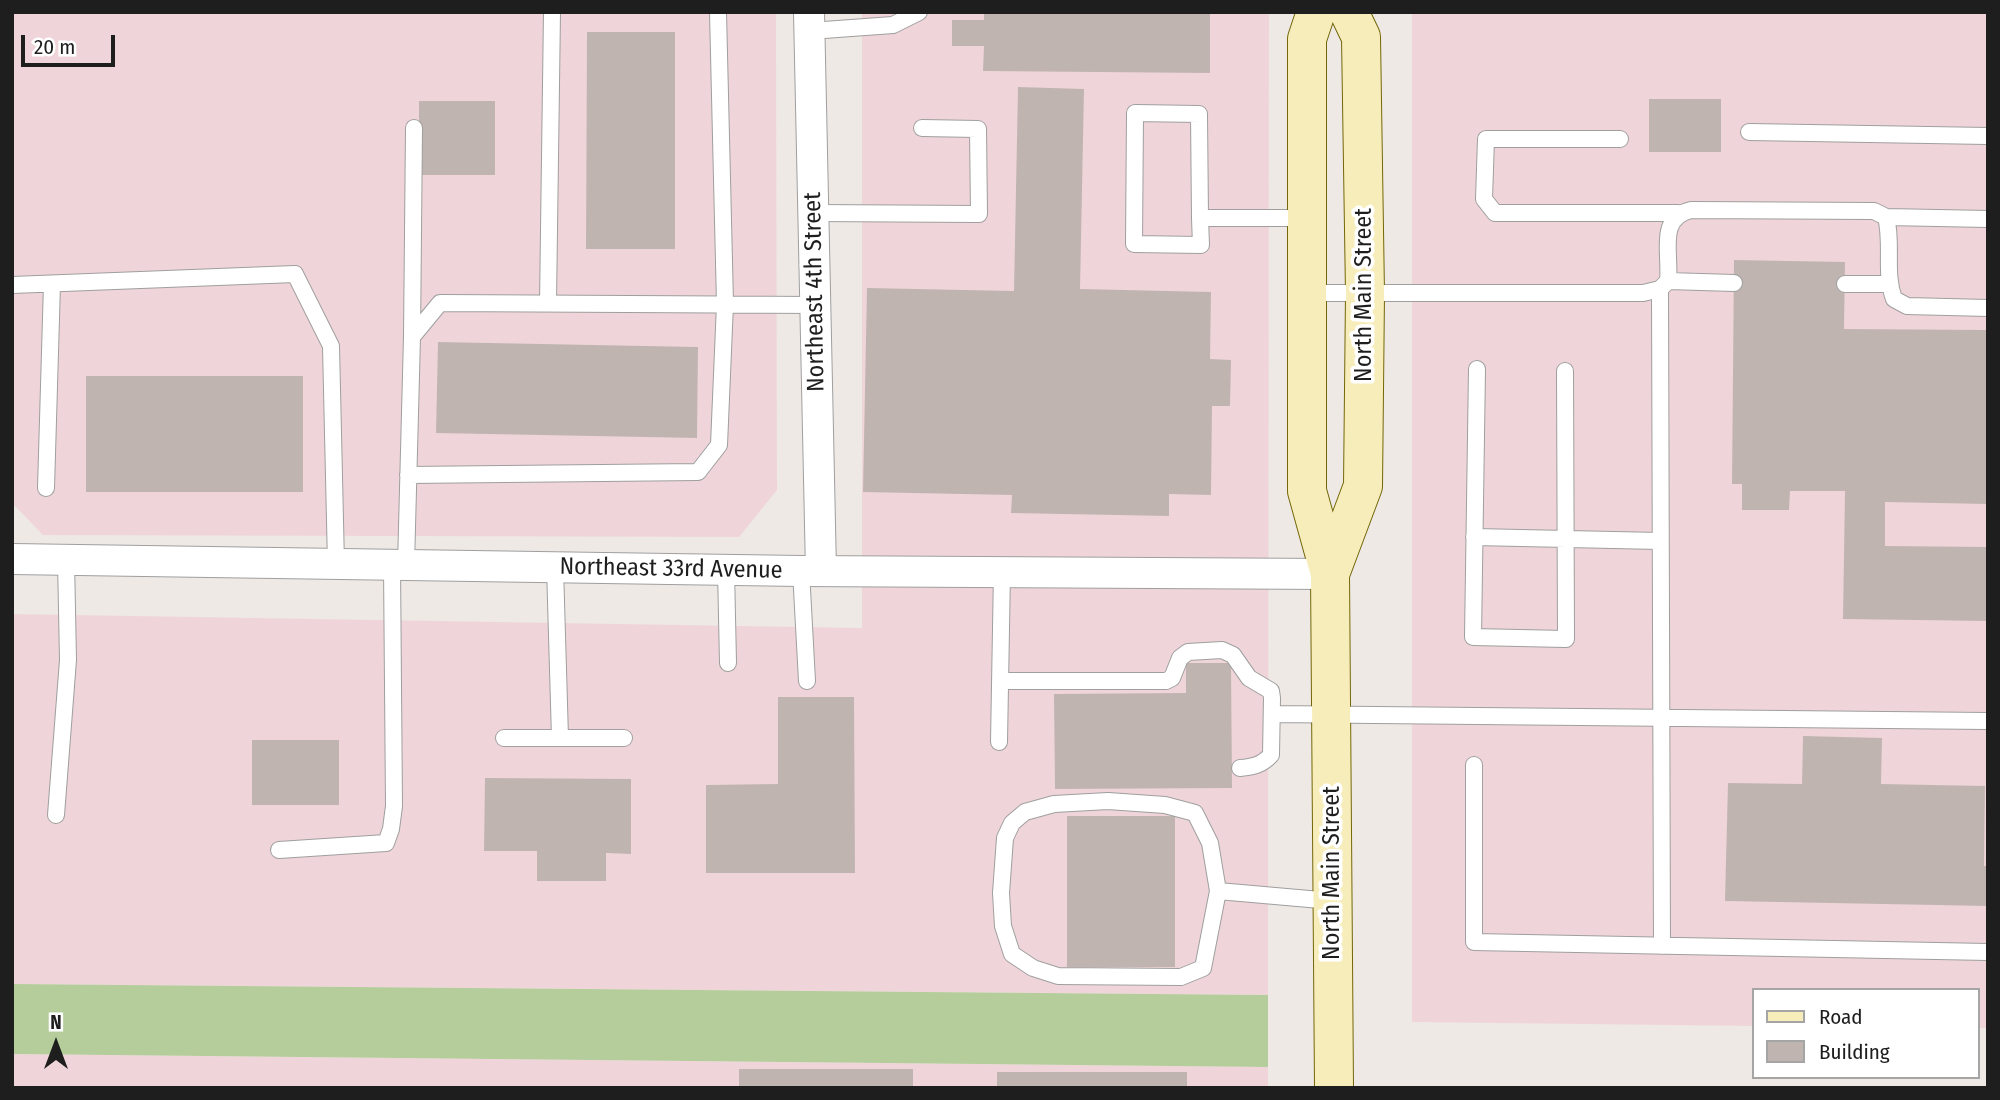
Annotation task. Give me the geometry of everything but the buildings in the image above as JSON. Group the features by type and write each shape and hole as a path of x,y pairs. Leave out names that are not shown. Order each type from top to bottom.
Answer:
{"main road":[{"name":"North Main Street","path":"1316,12 1307,39 1307,491 1330,574 1334,1088"},
{"name":"North Main Street","path":"1330,574 1363,486 1365,294 1361,37 1349,12"}],"street":[{"name":"Northeast 4th Street","path":"810,22 815,305 811,571"},
{"name":"Northeast 33rd Avenue","path":"12,559 811,571 1330,574"}],"lane":[{"path":"548,303 552,12"},
{"path":"408,475 698,472 719,445 725,304 718,12"},
{"path":"810,22 893,25 919,12"},
{"path":"1135,113 1199,114 1200,218 1201,245 1134,244 1135,113"},
{"path":"279,850 386,843 389,836 394,806 399,565 408,475 414,128"},
{"path":"813,213 979,214 978,130 922,128"},
{"path":"1749,132 1988,136"},
{"path":"1620,139 1486,139 1484,199 1494,213 1874,211 1886,217 1988,219"},
{"path":"1662,946 1660,541 1664,285 1668,226 1678,213"},
{"path":"1886,217 1889,228 1889,284 1894,299 1907,306 1988,308"},
{"path":"1200,218 1306,218"},
{"path":"12,285 295,274 331,346 337,564"},
{"path":"1306,293 1643,293 1664,285 1734,283"},
{"path":"46,488 51,284"},
{"path":"1845,284 1889,284"},
{"path":"412,337 440,303 815,305"},
{"path":"1477,369 1473,637 1566,639 1565,371"},
{"path":"1474,537 1660,541"},
{"path":"56,815 68,660 66,560"},
{"path":"555,567 560,738"},
{"path":"726,570 728,663"},
{"path":"807,681 811,571"},
{"path":"999,742 1002,572"},
{"path":"1000,681 1166,681 1172,678 1180,658 1188,652 1222,650 1233,655 1250,678 1270,691 1273,715 1271,755 1265,762 1254,767 1240,768"},
{"path":"1273,715 1988,721"},
{"path":"504,738 624,738"},
{"path":"1474,765 1474,942 1988,952"},
{"path":"1108,801 1165,805 1195,813 1210,843 1218,891 1203,968 1181,977 1058,976 1033,968 1012,954 1002,915 1005,838 1012,823 1026,812 1054,804 1108,801"},
{"path":"1218,891 1332,901"}],"shaded area":[{"path":"12,12 776,12 777,490 739,537 43,535 12,503"},
{"path":"862,12 1269,12 1268,995 12,984 12,614 862,628"},
{"path":"1412,12 1988,12 1988,1028 1979,1028 1979,988 1752,988 1752,1026 1412,1022"},
{"path":"12,1054 1268,1067 1268,1088 12,1088"}],"green space":[{"path":"12,984 1268,995 1268,1067 12,1054"}]}
